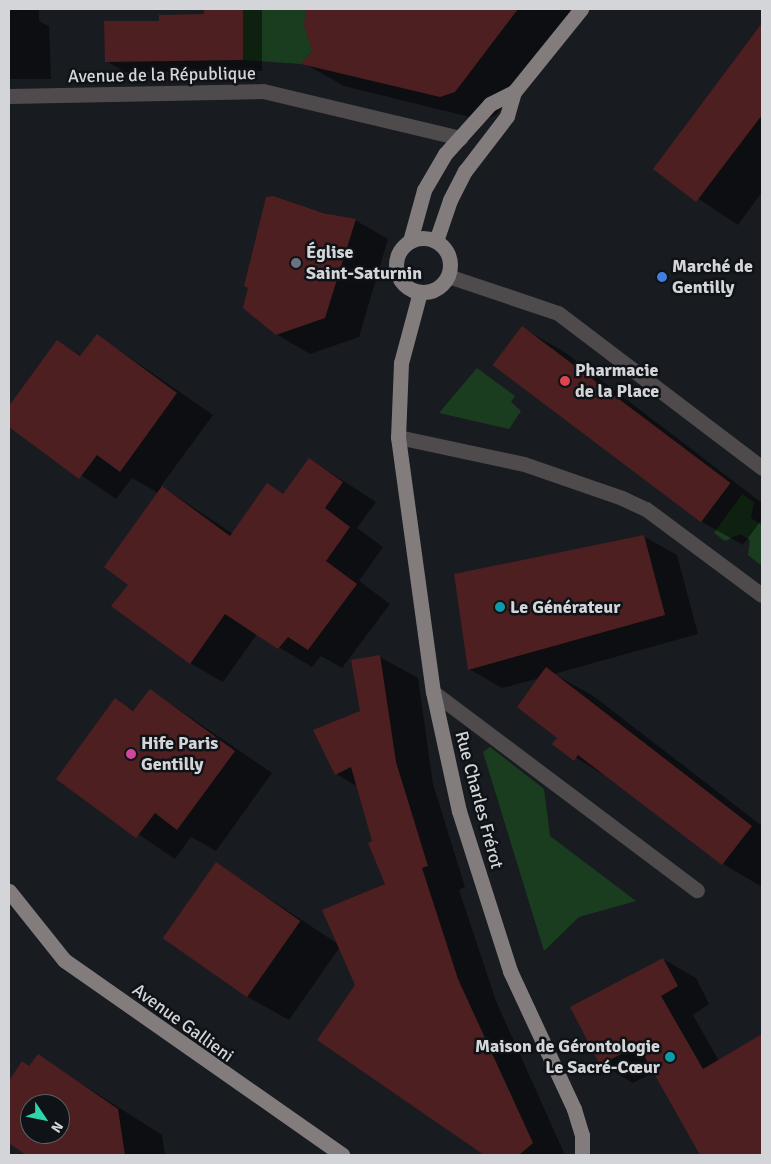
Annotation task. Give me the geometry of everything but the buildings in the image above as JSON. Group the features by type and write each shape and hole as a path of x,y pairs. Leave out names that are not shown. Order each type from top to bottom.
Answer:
{"main road":[{"path":"436,241 450,260 448,276 436,289 420,292 404,285 396,270 398,253 410,240 424,190 460,138 490,104 514,92 581,9"},
{"path":"436,241 450,200 465,171 508,116 514,92"},
{"path":"410,240 436,241"},
{"name":"Rue Charles Frérot","path":"420,292 401,364 398,437 433,692 459,811 510,971 574,1109 582,1135 582,1155"},
{"name":"Avenue Gallieni","path":"9,891 12,905 64,960 342,1155"}],"street":[{"name":"Avenue de la République","path":"9,96 263,91 460,138"},
{"path":"448,276 558,313 762,468"},
{"path":"398,437 524,464 622,498 646,509 762,595"},
{"path":"433,692 697,890"}],"green space":[{"path":"243,9 308,9 304,26 315,47 301,64 243,60"},
{"path":"477,368 515,396 511,402 521,411 509,429 439,413"},
{"path":"742,494 754,502 751,518 762,525 762,566 748,555 750,540 740,534 725,541 714,533"},
{"path":"490,747 544,789 550,836 636,901 579,917 544,951 483,752"}],"place":[{"name":"Église Saint-Saturnin","path":"296,263"},
{"name":"Marché de Gentilly","path":"662,277"},
{"name":"Pharmacie de la Place","path":"565,381"},
{"name":"Le Générateur","path":"500,607"},
{"name":"Hife Paris Gentilly","path":"131,754"},
{"name":"Maison de Gérontologie Le Sacré-Cœur","path":"670,1057"}]}
